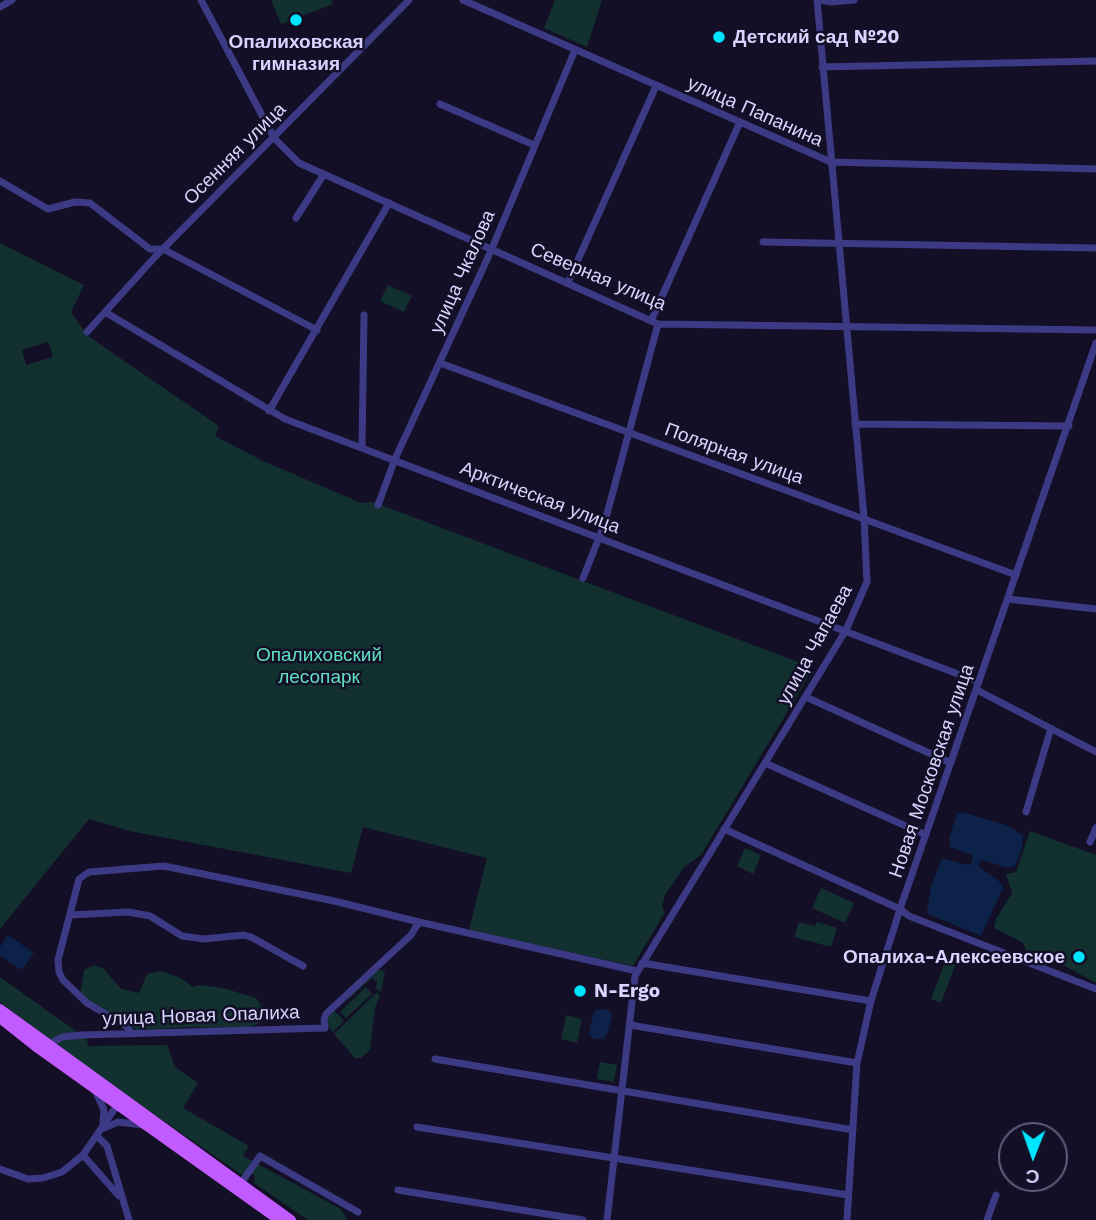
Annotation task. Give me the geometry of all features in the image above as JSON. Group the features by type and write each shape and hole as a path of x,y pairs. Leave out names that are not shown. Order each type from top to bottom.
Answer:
{"main road":[{"path":"0,1009 147,1126 279,1220"},
{"path":"0,1017 93,1088 120,1102 291,1220"}],"street":[{"path":"0,7 12,0"},
{"name":"Северная улица","path":"201,0 274,138 299,163 654,322 1096,330"},
{"name":"Осенняя улица","path":"87,332 163,249 409,0"},
{"name":"улица Папанина","path":"463,0 831,162 1096,169"},
{"path":"819,0 854,0"},
{"name":"улица Чапаева","path":"636,971 846,630 865,592 867,582 847,327 822,67 819,0"},
{"name":"улица Чкалова","path":"378,505 395,459 492,248 575,50"},
{"path":"822,67 1096,61"},
{"path":"568,282 656,86"},
{"path":"440,104 534,145"},
{"path":"583,579 599,537 628,433 654,322 740,122"},
{"path":"296,218 324,174"},
{"path":"0,181 48,209 75,202 90,203 150,249 163,249 317,330"},
{"path":"269,411 389,203"},
{"path":"763,242 1096,248"},
{"name":"Арктическая улица","path":"105,312 269,411 293,422 846,630 978,686 1096,752"},
{"path":"362,447 364,315"},
{"name":"Новая Московская улица","path":"847,1220 857,1063 871,1001 900,909 1096,343"},
{"name":"Полярная улица","path":"440,363 1016,575"},
{"path":"855,424 1069,426"},
{"path":"1008,599 1096,609"},
{"path":"806,697 951,764"},
{"path":"1026,812 1051,728"},
{"path":"765,763 926,835"},
{"path":"1090,842 1096,828"},
{"path":"724,829 900,909 909,916 1096,989"},
{"path":"132,1034 127,1027 88,1003 63,980 59,972 58,960 79,879 83,874 157,865 334,901 636,971 607,1220"},
{"path":"70,915 128,912 150,916 182,936 204,939 244,934 303,965"},
{"name":"улица Новая Опалиха","path":"48,1045 62,1037 325,1028 326,1014 411,935 419,922"},
{"path":"642,963 871,1001"},
{"path":"630,1025 857,1063"},
{"path":"435,1059 853,1130"},
{"path":"93,1088 104,1110 99,1134 107,1146 129,1220"},
{"path":"0,1169 28,1179 62,1172 83,1155 120,1102"},
{"path":"99,1134 118,1122 147,1126"},
{"path":"417,1127 848,1195"},
{"path":"83,1155 110,1184 123,1203"},
{"path":"241,1183 260,1156 358,1212"},
{"path":"398,1190 583,1220"},
{"path":"987,1220 996,1195"}],"green space":[{"path":"271,0 331,0 333,4 281,24"},
{"path":"555,0 602,0 587,47 544,28"},
{"name":"Опалиховский лесопарк","path":"0,243 84,285 71,312 88,336 219,426 215,436 263,461 361,503 373,502 801,663 809,674 701,855 684,867 665,895 662,907 665,912 633,966 469,930 487,858 363,827 351,873 130,831 89,819 0,929","holes":["48,342 53,357 26,365 22,350"]},
{"path":"388,285 412,296 404,312 380,301"},
{"path":"1030,831 1096,855 1096,983 1065,966 1027,952 1022,942 994,928 996,919 1012,893 1006,874 1016,872"},
{"path":"745,848 761,855 753,874 737,866"},
{"path":"821,888 854,903 845,923 812,908"},
{"path":"799,922 815,926 817,922 837,928 831,947 794,937"},
{"path":"946,959 956,963 941,1003 931,999"},
{"path":"94,965 104,969 121,989 139,993 147,974 161,971 181,978 193,987 200,985 223,988 256,998 262,1007 263,1016 258,1024 245,1028 137,1030 104,1012 80,994 84,970"},
{"path":"377,969 385,972 381,992 376,989 377,982 372,978 349,999 347,997"},
{"path":"0,977 87,1039 88,1046 167,1045 175,1067 198,1083 183,1108 249,1146 243,1156 341,1209 347,1220 308,1220 254,1183 255,1176 249,1171 242,1175 67,1054 0,1002"},
{"path":"366,987 372,994 346,1018 340,1012"},
{"path":"376,993 380,995 375,1008 370,1050 361,1058 355,1058 334,1034"},
{"path":"334,1010 344,1021 333,1032 328,1026 328,1017"},
{"path":"566,1015 582,1019 577,1043 561,1039"},
{"path":"600,1062 617,1065 614,1082 597,1079"}],"water":[{"path":"962,812 1006,825 1023,835 1022,848 1015,866 1007,868 983,860 979,862 979,867 998,880 1003,888 981,936 928,914 927,911 931,887 942,858 971,864 972,855 950,847 949,838 957,814"},
{"path":"8,935 34,953 22,970 0,956 0,947"},
{"path":"596,1010 610,1011 612,1016 608,1031 604,1039 594,1039 589,1033 593,1014"}],"place":[{"name":"Опалиховская гимназия","path":"296,20"},
{"name":"Детский сад №20","path":"719,37"},
{"name":"Опалиха-Алексеевское","path":"1079,957"},
{"name":"N-Ergo","path":"580,991"}]}
